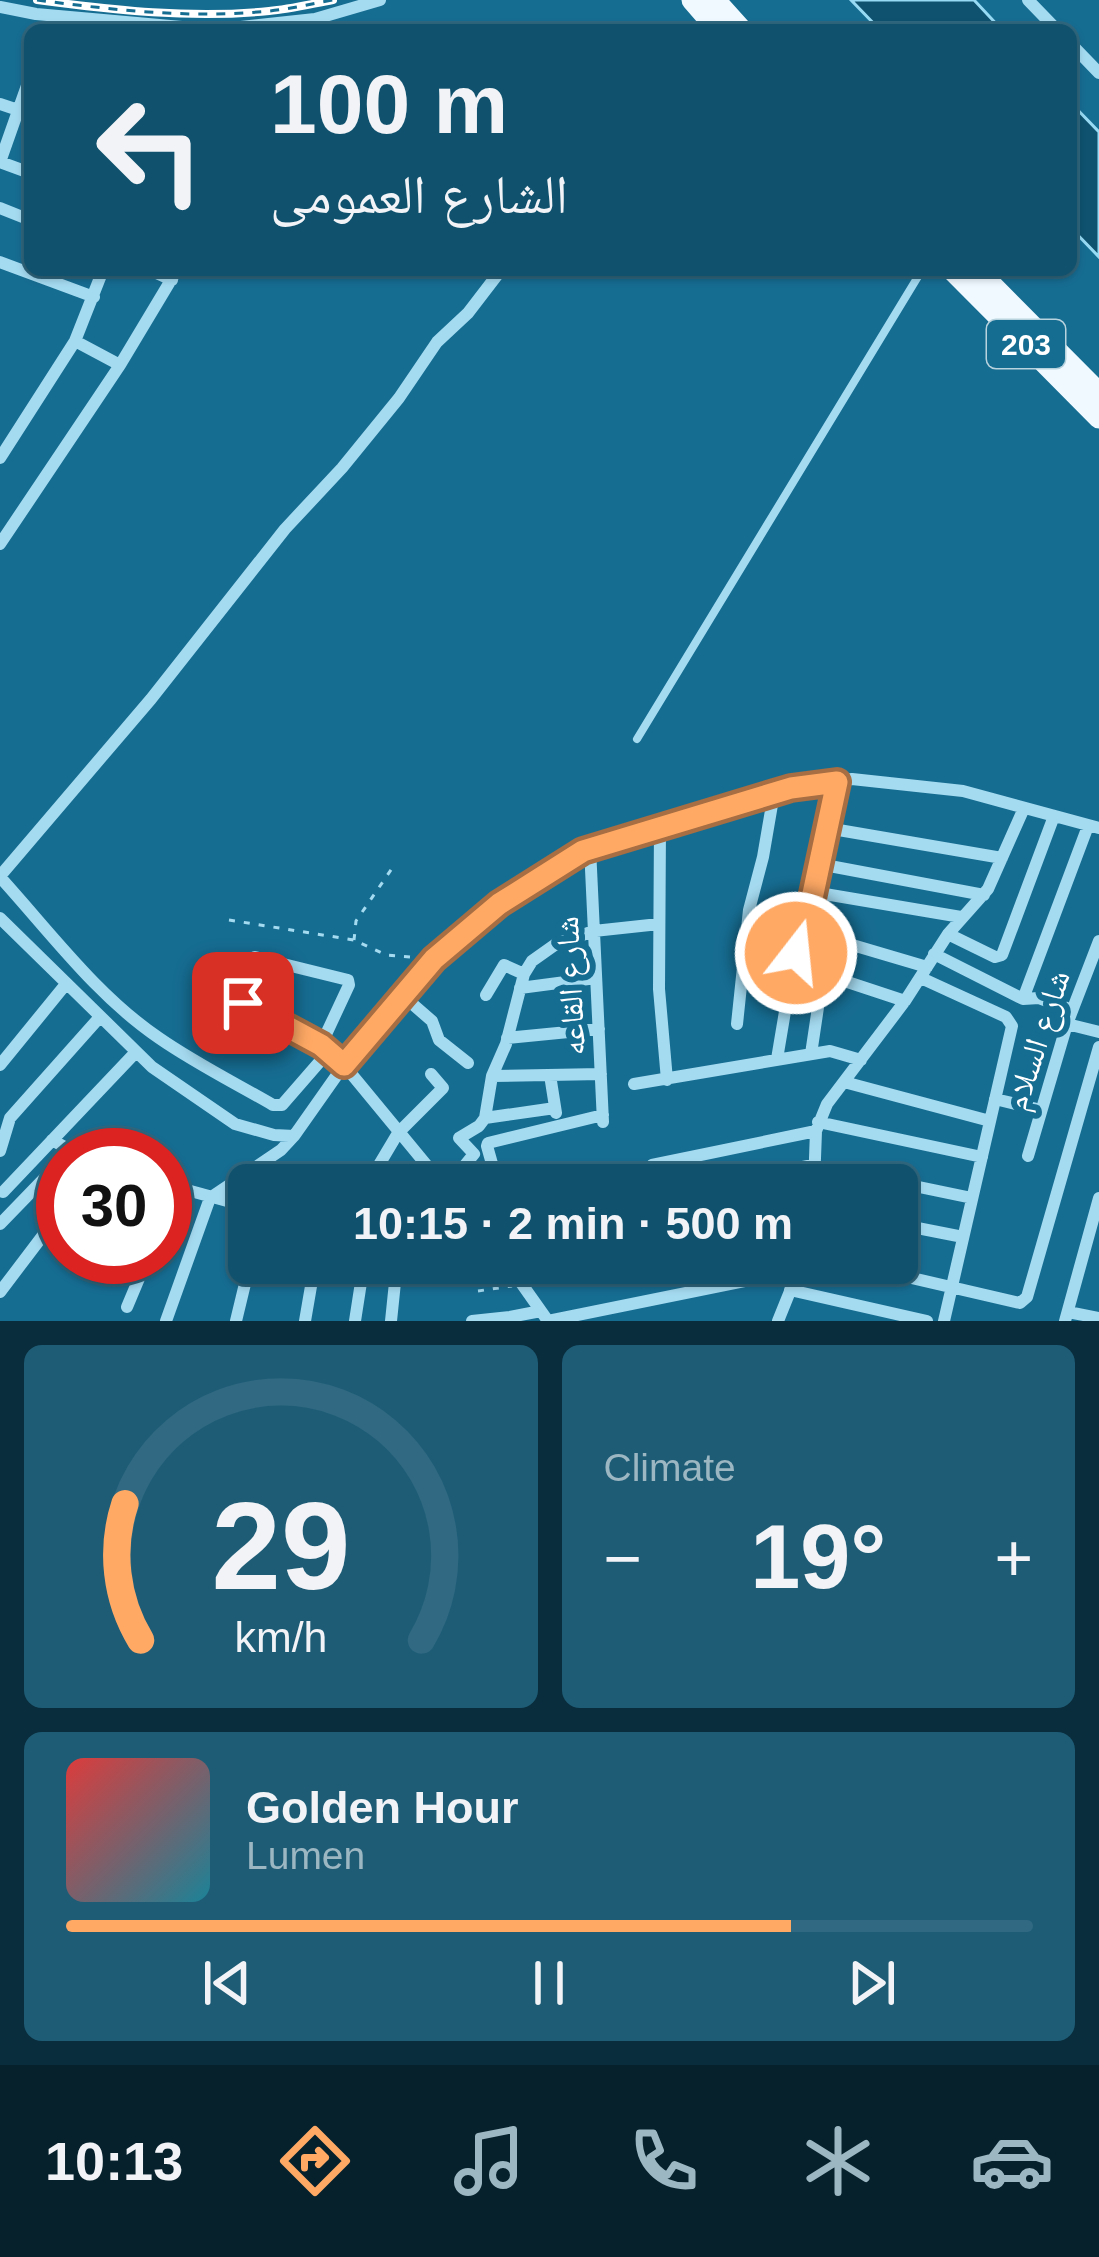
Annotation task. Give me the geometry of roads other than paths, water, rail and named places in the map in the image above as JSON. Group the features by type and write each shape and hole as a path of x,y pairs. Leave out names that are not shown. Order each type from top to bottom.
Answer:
{"main road":[{"path":"692,0 711,20"},
{"name":"203","path":"958,276 1099,418"},
{"name":"203","path":"983,276 1099,392"}],"street":[{"path":"312,24 380,0"},
{"path":"1028,0 1051,24"},
{"path":"0,7 150,24"},
{"path":"49,24 52,15"},
{"path":"1077,50 1099,73"},
{"path":"0,104 24,111 0,162 24,171"},
{"path":"38,276 94,297"},
{"path":"0,458 7,435 75,341 102,276"},
{"path":"0,544 173,276"},
{"path":"254,957 348,980 350,985 325,1048 281,1105 273,1105 159,1038 128,1013 0,876 151,700 285,529 399,398 437,342 468,313 496,276"},
{"path":"75,341 120,365"},
{"path":"166,1321 210,1198 266,1162 294,1136 344,1065 434,959 499,904 590,848 791,788 852,779 942,787 1094,827 1023,999"},
{"path":"777,1059 793,964 805,931 837,782"},
{"path":"737,1024 746,931 774,793"},
{"path":"813,1164 817,1126 948,934 984,895 1024,808"},
{"path":"948,934 995,957 1002,955 1054,816"},
{"path":"660,826 660,1011 667,1080"},
{"path":"827,828 1002,858"},
{"name":"شارع القاعه","path":"558,1126 603,1118 590,848"},
{"path":"819,864 984,895"},
{"path":"813,892 961,917"},
{"path":"0,918 135,1053 217,1114 254,1131 294,1136"},
{"path":"466,1164 474,1154 459,1138 485,1118 492,1076 522,981 543,951 594,931 659,924"},
{"path":"805,931 1023,999 1037,997 1099,1032"},
{"name":"شارع السلام","path":"1028,1156 1069,1017 1099,941"},
{"path":"793,964 905,1001"},
{"path":"486,995 504,965 522,981 596,978"},
{"path":"927,966 1011,1022 944,1321"},
{"path":"811,1054 823,974"},
{"path":"0,1065 65,984"},
{"path":"401,994 432,1021 439,1040 468,1063"},
{"path":"223,1018 232,1006 243,1003 325,1048 425,1164"},
{"path":"0,1151 10,1118 99,1018"},
{"path":"507,1038 599,1029"},
{"path":"918,1279 1020,1303 1027,1297 1099,1047"},
{"path":"634,1084 811,1054 837,1052 861,1060"},
{"path":"63,1128 135,1053"},
{"path":"380,1164 398,1133 443,1088 431,1074"},
{"path":"492,1076 601,1074"},
{"path":"492,1164 488,1143 558,1126 550,1075"},
{"path":"844,1082 990,1121"},
{"path":"995,1099 1041,1110"},
{"path":"485,1118 555,1108"},
{"path":"656,1164 817,1126 982,1157"},
{"path":"3,1192 36,1157"},
{"path":"918,1187 972,1198"},
{"path":"0,1224 36,1188"},
{"path":"192,1192 228,1202"},
{"path":"1099,1198 1066,1316 1099,1318"},
{"path":"918,1228 963,1237"},
{"path":"0,1292 36,1245"},
{"path":"127,1306 136,1284"},
{"path":"236,1321 245,1284"},
{"path":"305,1321 311,1284"},
{"path":"355,1321 361,1284"},
{"path":"392,1321 396,1284"},
{"path":"523,1284 544,1316"},
{"path":"472,1321 544,1316 708,1284"},
{"path":"778,1321 792,1284"},
{"path":"790,1289 927,1321"}],"lane":[{"path":"637,740 918,276"}],"water":[{"path":"851,0 974,0 996,24 874,24"},
{"path":"1077,109 1099,132 1099,257 1077,234"}],"railway":[{"path":"37,0 182,14 277,10 333,0"}]}
